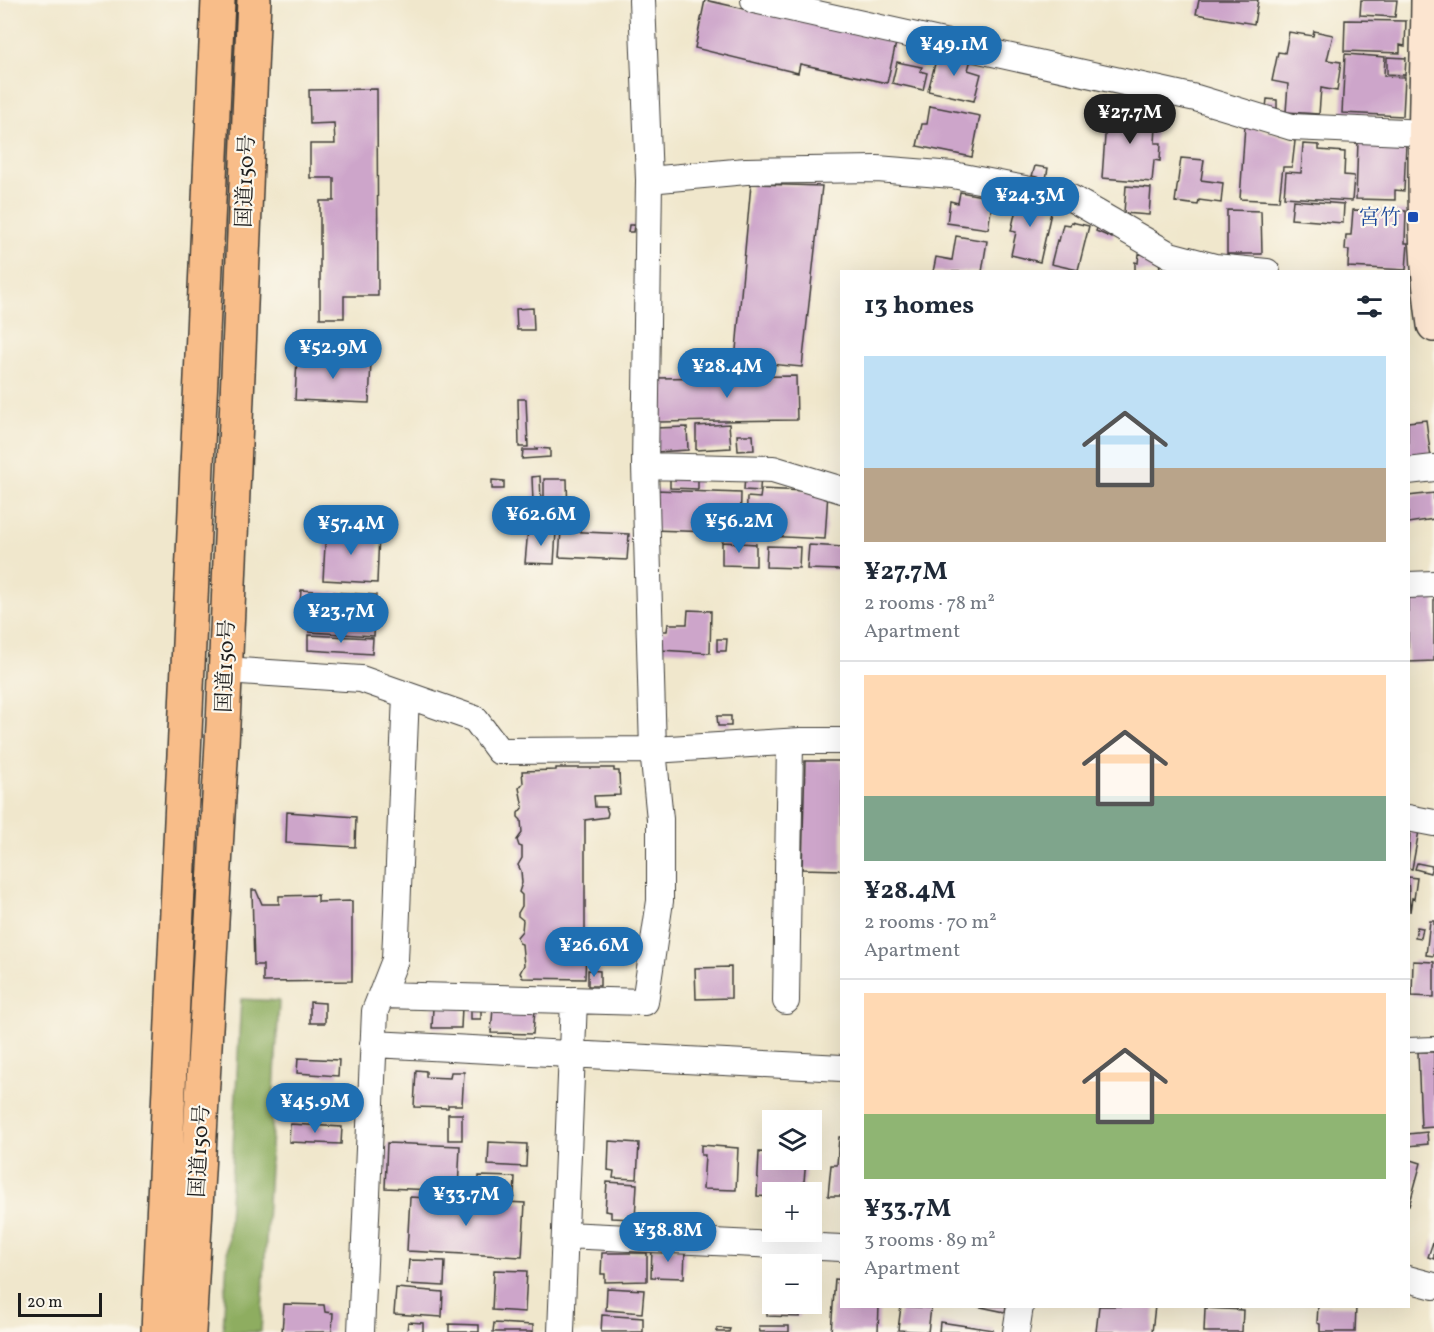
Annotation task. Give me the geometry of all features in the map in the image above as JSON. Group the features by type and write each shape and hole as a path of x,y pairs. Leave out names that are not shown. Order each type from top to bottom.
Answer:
{"highway":[{"name":"国道150号","path":"158,1332 218,0"},
{"name":"国道150号","path":"189,1332 225,670 254,0"}],"street":[{"path":"381,995 645,1002 660,901 660,819 653,750 645,466 649,180 642,0"},
{"path":"754,0 1196,98 1292,127 1426,133"},
{"path":"1428,0 1430,100 1426,133 1424,280 1434,325"},
{"path":"649,180 746,171 877,169 953,175 1071,198 1170,255 1215,267 1246,270"},
{"path":"645,466 773,469 840,489"},
{"path":"1410,471 1434,468"},
{"path":"1410,585 1434,584"},
{"path":"225,670 361,679 475,719 499,751 653,750 840,741"},
{"path":"361,1332 375,1011 395,960 406,695"},
{"path":"786,1001 790,742"},
{"path":"1410,818 1434,823"},
{"path":"561,1332 574,1000"},
{"path":"373,1044 840,1068"},
{"path":"566,1235 840,1248"},
{"path":"1410,1280 1434,1286"},
{"path":"1016,1332 1020,1308"}],"lane":[{"path":"1410,1045 1434,1044"}],"green space":[{"path":"241,999 279,1001 261,1332 223,1332"}],"building":[{"path":"705,0 896,43 887,83 800,64 798,73 695,48"},
{"path":"1199,0 1258,0 1254,24 1196,14"},
{"path":"1361,0 1397,0 1395,17 1360,15"},
{"path":"1345,20 1406,21 1405,46 1400,45 1400,53 1344,51"},
{"path":"1314,31 1333,35 1327,60 1341,62 1337,91 1321,88 1319,114 1286,112 1288,84 1272,81 1278,52 1285,53 1289,32 1313,36"},
{"path":"938,52 972,56 968,70 981,74 974,101 928,91"},
{"path":"1345,54 1385,57 1384,76 1405,77 1403,116 1342,113"},
{"path":"1387,57 1406,58 1405,75 1387,74"},
{"path":"897,62 922,67 920,71 927,73 923,90 892,83"},
{"path":"377,89 378,296 344,296 344,318 320,318 320,201 334,201 334,178 310,178 310,144 335,144 334,123 310,124 309,90"},
{"path":"1267,99 1277,100 1277,109 1266,108"},
{"path":"930,106 980,116 972,157 917,146 922,124 927,124"},
{"path":"1107,108 1157,112 1155,143 1161,143 1160,161 1154,160 1152,182 1102,178"},
{"path":"1245,125 1295,141 1292,167 1283,167 1279,201 1240,199"},
{"path":"1358,141 1406,143 1404,191 1395,190 1395,200 1356,199"},
{"path":"1303,144 1319,145 1319,150 1345,152 1344,175 1354,176 1352,201 1284,197 1286,172 1301,173"},
{"path":"1181,158 1204,160 1201,180 1223,183 1221,203 1199,200 1198,205 1175,202"},
{"path":"1035,166 1048,168 1046,179 1032,176"},
{"path":"751,184 822,186 802,367 735,361"},
{"path":"1126,186 1151,188 1149,215 1124,213"},
{"path":"960,192 993,198 988,229 947,223 950,201 958,203"},
{"path":"1019,196 1044,201 1043,206 1052,208 1040,262 1011,255 1016,232 1011,231"},
{"path":"1293,200 1344,204 1343,223 1291,219"},
{"path":"1227,210 1261,211 1262,254 1227,254"},
{"path":"1353,210 1406,211 1405,243 1408,243 1406,270 1348,267 1349,250 1345,250 1346,235 1351,235"},
{"path":"1101,219 1117,225 1112,238 1096,231"},
{"path":"1071,222 1089,226 1078,270 1051,264 1063,224 1070,225"},
{"path":"629,225 634,225 633,232 628,232"},
{"path":"956,236 987,241 982,270 933,270 936,257 952,260"},
{"path":"1139,254 1159,256 1160,270 1135,270 1135,262 1138,263"},
{"path":"533,308 534,330 517,330 516,309"},
{"path":"297,358 371,361 369,403 295,400"},
{"path":"796,376 797,420 658,422 657,378"},
{"path":"518,399 526,399 528,447 519,447"},
{"path":"1426,420 1431,458 1410,461 1410,422"},
{"path":"729,424 731,448 696,450 696,426"},
{"path":"687,427 688,450 655,452 654,428"},
{"path":"737,435 753,435 754,450 738,451"},
{"path":"536,448 550,449 550,457 522,459 523,450 537,450"},
{"path":"670,472 698,473 698,489 670,488"},
{"path":"745,474 761,476 760,489 828,492 825,539 746,535 747,497 760,498 761,491 744,490"},
{"path":"540,476 541,501 533,502 532,477"},
{"path":"544,479 567,479 568,518 539,519 539,502 544,502"},
{"path":"492,480 504,481 504,489 492,489"},
{"path":"655,490 741,493 740,533 653,530"},
{"path":"1434,493 1434,519 1410,523 1410,496"},
{"path":"536,509 537,524 532,524 531,510"},
{"path":"326,529 379,533 377,583 323,580"},
{"path":"528,529 556,531 554,564 525,563"},
{"path":"561,531 629,534 627,560 559,557"},
{"path":"722,542 756,544 756,566 722,565"},
{"path":"809,545 840,547 840,570 807,569"},
{"path":"767,546 800,547 799,568 766,567"},
{"path":"301,590 376,595 374,636 309,632 310,618 299,617"},
{"path":"1434,590 1434,661 1410,662 1410,592"},
{"path":"688,610 711,611 710,653 660,650 661,631 667,631 668,624 687,624"},
{"path":"308,635 373,638 372,654 308,650"},
{"path":"717,639 727,639 726,651 717,651"},
{"path":"717,716 731,716 731,726 718,726"},
{"path":"805,761 840,761 840,870 802,869"},
{"path":"556,768 614,768 614,771 619,771 620,795 594,796 595,807 606,807 607,817 585,820 585,937 601,938 603,943 600,948 586,949 585,979 523,978 520,973 524,965 522,944 519,943 517,937 522,931 523,920 518,916 522,906 522,895 519,892 522,883 521,871 518,865 522,858 522,847 519,846 517,840 522,833 518,813 523,807 519,788 523,783 522,771 556,770"},
{"path":"287,812 356,817 355,847 286,843"},
{"path":"1410,830 1419,831 1412,869 1410,868"},
{"path":"1417,863 1432,866 1430,873 1415,869"},
{"path":"1410,877 1417,878 1414,899 1412,898 1410,912"},
{"path":"252,890 256,890 262,904 279,904 279,896 318,895 318,902 352,901 352,981 263,982 263,965 254,965"},
{"path":"1430,921 1434,921 1434,956 1426,955"},
{"path":"1417,927 1423,928 1421,938 1415,937"},
{"path":"1413,961 1434,962 1434,997 1412,996"},
{"path":"731,967 731,998 696,999 695,968"},
{"path":"588,970 600,971 600,986 588,986"},
{"path":"310,1002 325,1003 325,1023 310,1023"},
{"path":"433,1007 462,1007 461,1028 432,1028"},
{"path":"471,1008 481,1009 481,1019 471,1019"},
{"path":"493,1008 535,1009 533,1034 491,1033"},
{"path":"1418,1052 1434,1052 1434,1127 1421,1128"},
{"path":"298,1058 339,1060 338,1076 297,1073"},
{"path":"416,1070 426,1071 426,1077 450,1078 451,1072 464,1072 462,1105 448,1105 448,1108 414,1107"},
{"path":"448,1114 462,1114 462,1140 448,1140"},
{"path":"290,1124 342,1127 341,1144 289,1142"},
{"path":"1427,1132 1428,1144 1410,1146 1410,1134"},
{"path":"840,1137 840,1196 828,1196 831,1165 837,1165"},
{"path":"609,1141 639,1143 637,1179 613,1178 614,1171 608,1170"},
{"path":"489,1142 527,1144 526,1167 488,1165"},
{"path":"387,1143 460,1146 458,1191 385,1188"},
{"path":"701,1145 738,1148 736,1190 703,1189 705,1155 701,1155"},
{"path":"759,1152 762,1152 762,1170 805,1170 804,1182 762,1182 762,1196 757,1196"},
{"path":"1410,1160 1421,1163 1410,1202"},
{"path":"479,1176 515,1177 514,1197 478,1195"},
{"path":"607,1182 637,1184 635,1219 611,1218 611,1212 605,1211"},
{"path":"410,1197 525,1203 522,1257 407,1251"},
{"path":"1434,1239 1434,1259 1428,1257"},
{"path":"652,1249 685,1249 684,1278 651,1277"},
{"path":"602,1253 647,1253 647,1281 605,1282 605,1274 601,1274"},
{"path":"409,1260 445,1261 444,1286 407,1284"},
{"path":"494,1270 527,1271 525,1312 492,1310"},
{"path":"835,1279 840,1280 840,1308 879,1308 878,1332 831,1332"},
{"path":"396,1288 443,1292 442,1317 394,1314"},
{"path":"607,1288 644,1290 642,1313 606,1310"},
{"path":"284,1304 324,1305 325,1312 333,1313 332,1332 282,1332"},
{"path":"901,1308 931,1308 928,1332 898,1330"},
{"path":"986,1308 1006,1308 1005,1312"},
{"path":"1099,1308 1155,1308 1152,1332 1096,1332"},
{"path":"1205,1308 1243,1310 1242,1332 1204,1332"},
{"path":"1318,1308 1356,1308 1355,1332 1320,1332 1320,1324 1317,1323"},
{"path":"767,1314 800,1314 800,1317 767,1316"},
{"path":"602,1315 643,1318 643,1332 601,1332"},
{"path":"408,1322 423,1323 423,1332 407,1332"},
{"path":"940,1322 993,1330 993,1332 939,1332"},
{"path":"494,1323 533,1325 533,1332 493,1332"},
{"path":"449,1324 479,1325 479,1332 449,1332"},
{"path":"759,1326 789,1326 789,1332 760,1332"},
{"path":"717,1328 730,1329 729,1332 717,1332"}],"place":[{"name":"宮竹","path":"1413,217"}]}
